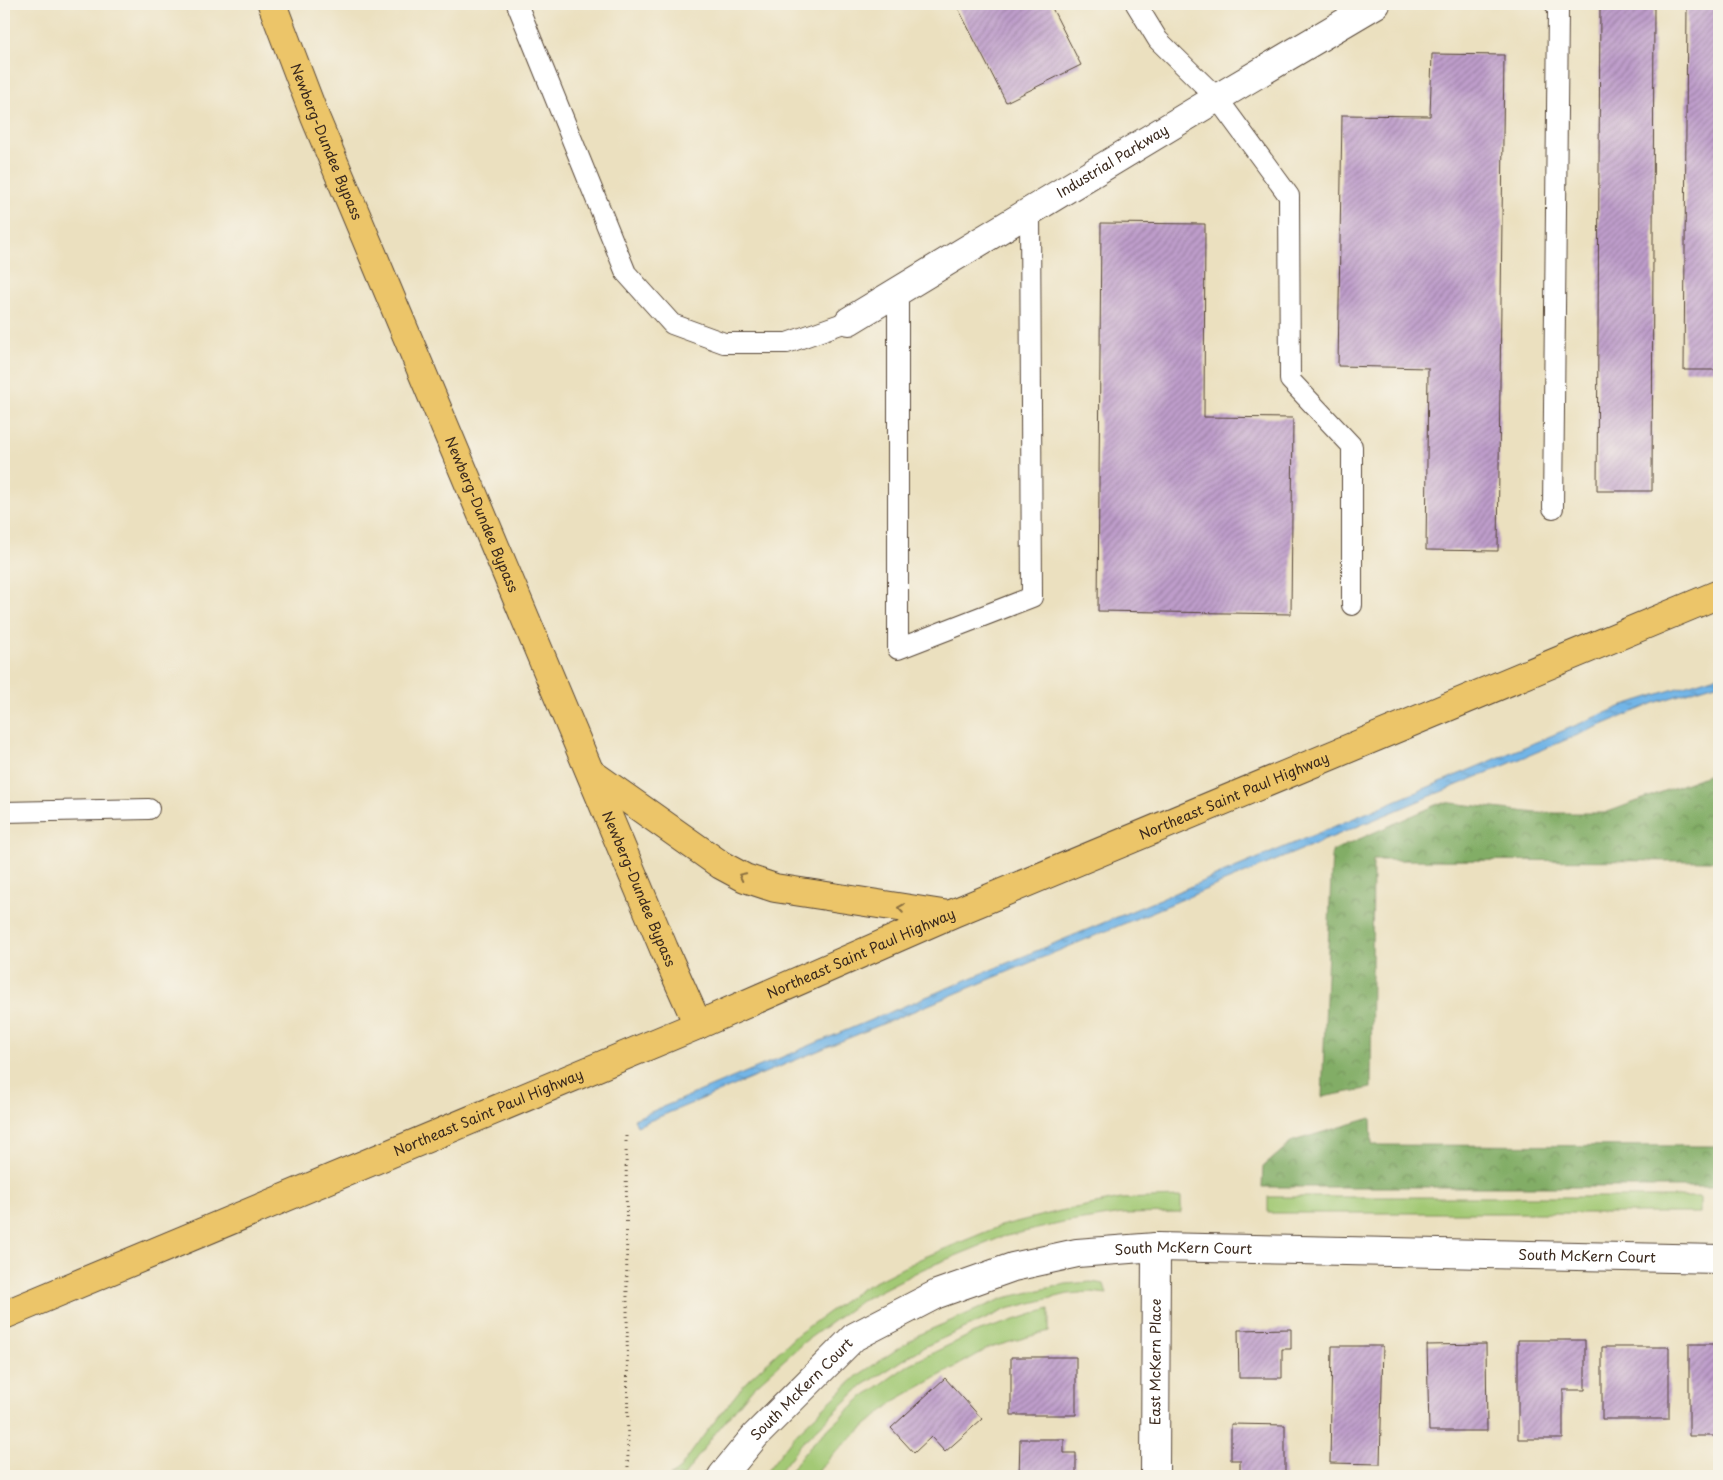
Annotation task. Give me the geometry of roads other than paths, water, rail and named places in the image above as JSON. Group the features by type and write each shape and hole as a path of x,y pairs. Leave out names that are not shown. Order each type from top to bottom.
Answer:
{"highway":[{"name":"Newberg-Dundee Bypass","path":"272,4 315,117 664,949 698,1025"},
{"name":"Northeast Saint Paul Highway","path":"4,1315 698,1025 949,915 1719,594"},
{"path":"591,773 721,865 746,878 774,888 949,915"}],"street":[{"name":"Industrial Parkway","path":"849,321 1376,4"},
{"name":"South McKern Court","path":"722,1476 755,1436 854,1337 937,1294 1013,1267 1077,1253 1156,1247 1719,1259"},
{"name":"East McKern Place","path":"1156,1247 1156,1476"}],"lane":[{"path":"517,4 626,273 672,324 724,343 787,343 849,321"},
{"path":"1136,4 1158,40 1217,98 1289,196 1290,380 1352,446 1352,605"},
{"path":"1553,508 1558,20 1558,10 1555,4"},
{"path":"898,292 898,649 1032,597 1030,211"},
{"path":"4,812 149,809"}],"water":[{"path":"1719,675 1719,683 1657,702 637,1126 634,1119 1627,704"}]}
